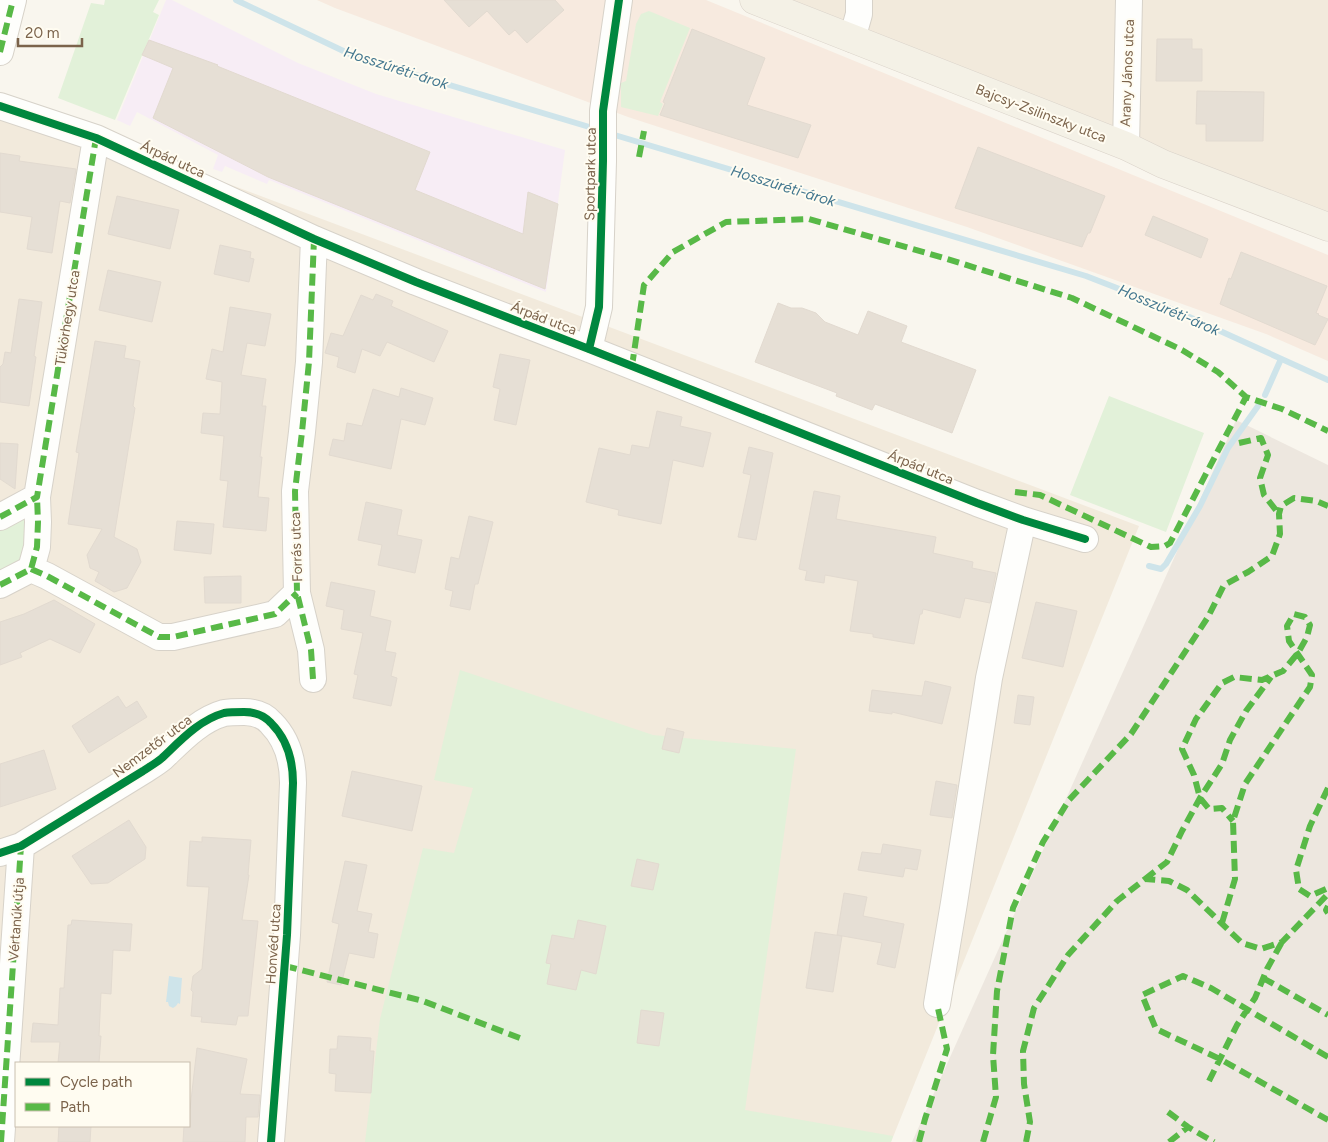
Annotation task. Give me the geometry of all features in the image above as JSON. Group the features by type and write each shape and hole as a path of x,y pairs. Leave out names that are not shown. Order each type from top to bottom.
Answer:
{"main road":[{"name":"Bajcsy-Zsilinszky utca","path":"754,0 1126,146 1163,164 1328,227"}],"street":[{"path":"0,52 14,0"},
{"name":"Sportpark utca","path":"589,349 599,307 603,111 619,0"},
{"path":"852,39 859,14 859,0"},
{"name":"Arany János utca","path":"1126,146 1130,0"},
{"name":"Árpád utca","path":"0,106 96,138 314,239 416,282 977,503 1023,520 1085,539"},
{"name":"Tükörhegy utca","path":"31,569 38,547 37,497 96,138"},
{"name":"Forrás utca","path":"31,569 159,637 173,637 275,614 298,593 295,490 309,362 314,239"},
{"path":"0,516 37,497"},
{"path":"938,1004 989,678 1023,520"},
{"path":"0,586 31,569"},
{"path":"298,593 311,650 313,679"},
{"name":"Nemzetőr utca","path":"10,849 143,771 159,760 198,726 225,713 247,712 258,714 268,719 282,736 286,747"},
{"name":"Honvéd utca","path":"271,1142 287,935 293,783 293,769 286,747"},
{"name":"Vértanúk útja","path":"1,1141 10,849"}],"shaded area":[{"path":"166,0 172,0 298,63 376,94 565,150 546,292 269,180 267,184 225,166 222,172 213,169 218,155 137,112 130,126 117,120"},
{"path":"317,0 706,0 1328,255 1328,361 1266,334 967,227 628,117"},
{"path":"792,0 1328,0 1328,217 1310,210"},
{"path":"0,98 1139,526 891,1142 0,1142"},
{"path":"1236,420 1328,465 1328,1142 912,1142"}],"green space":[{"path":"105,0 159,0 153,12 159,15 115,120 58,98 91,3 104,5"},
{"path":"649,11 690,28 660,102 663,104 658,116 621,107 621,83 626,81 636,24 641,14"},
{"path":"1109,396 1204,433 1166,532 1070,495"},
{"path":"26,513 25,560 0,578 0,527"},
{"path":"460,670 653,735 796,749 745,1110 893,1136 891,1142 365,1142 380,1019 423,848 454,853 473,788 434,780"}],"water":[{"path":"169,976 182,978 180,1004 178,1003 173,1008 166,1002"}],"building":[{"path":"444,0 555,0 564,10 527,43 515,30 509,35 487,11 469,27"},
{"path":"692,29 765,58 747,105 811,125 798,158 660,115 665,103 663,102"},
{"path":"1157,39 1192,39 1192,49 1202,49 1202,81 1156,81"},
{"path":"149,40 218,65 430,152 415,190 523,234 528,192 558,204 545,289 268,177 153,118 173,68 142,55"},
{"path":"1197,91 1264,92 1263,141 1206,141 1206,124 1196,124"},
{"path":"978,147 1105,196 1090,233 1088,233 1082,247 955,208"},
{"path":"0,153 20,156 19,161 76,169 70,203 60,201 52,253 27,249 32,217 0,212"},
{"path":"117,196 179,210 170,249 108,234"},
{"path":"1153,216 1208,239 1201,258 1145,235"},
{"path":"220,245 251,252 250,258 254,259 249,282 214,274"},
{"path":"1241,252 1327,286 1316,313 1328,319 1315,345 1220,304"},
{"path":"108,270 161,282 152,322 99,310"},
{"path":"376,294 393,301 391,306 448,331 434,362 387,342 380,356 362,349 355,373 337,367 339,357 325,353 331,333 343,336 361,295 373,300"},
{"path":"19,299 42,302 29,406 0,402 0,367 3,364 5,352 11,353"},
{"path":"778,303 791,308 802,308 816,313 825,322 858,335 868,311 907,326 901,342 976,370 952,433 875,404 872,410 836,396 837,393 755,362"},
{"path":"230,307 271,314 265,346 247,343 241,375 266,379 262,406 266,406 260,457 262,457 258,497 269,498 266,531 223,527 228,481 220,480 224,436 201,433 203,413 220,414 222,382 206,379 212,349 223,352"},
{"path":"95,341 126,346 124,358 140,361 133,406 135,408 114,537 137,549 141,562 127,588 114,592 95,581 99,572 90,568 87,555 102,529 68,524 79,453 76,452"},
{"path":"500,354 530,360 516,425 494,420 500,389 493,387"},
{"path":"401,388 433,398 425,425 401,419 391,469 329,455 333,439 344,441 347,423 362,426 373,389 399,397"},
{"path":"657,411 682,417 680,426 711,433 703,467 673,460 661,524 618,515 619,510 586,502 599,448 630,455 632,445 649,448"},
{"path":"0,443 18,444 15,489 0,479"},
{"path":"749,447 773,453 756,540 738,537 751,475 743,473"},
{"path":"814,491 840,496 836,519 936,537 933,553 973,562 972,568 996,573 990,603 965,598 960,618 923,609 922,614 920,614 914,644 873,637 873,634 850,631 858,581 825,575 824,583 805,580 807,571 799,569"},
{"path":"366,502 402,510 397,535 422,540 415,573 378,565 382,545 358,540"},
{"path":"469,516 493,522 478,584 475,584 470,610 450,606 453,591 445,589 451,557 459,559"},
{"path":"177,521 214,524 211,554 174,550"},
{"path":"241,576 241,603 205,603 204,577"},
{"path":"331,582 375,591 370,616 391,621 385,651 396,653 391,676 397,678 391,706 353,698 358,675 354,674 363,633 341,629 344,610 326,606"},
{"path":"54,600 95,624 80,653 50,639 20,653 22,657 0,665 0,622 24,614"},
{"path":"1036,602 1077,611 1063,667 1022,658"},
{"path":"925,681 951,687 942,724 892,712 892,714 869,711 872,690 922,696"},
{"path":"1018,695 1034,697 1030,725 1014,723"},
{"path":"118,696 126,708 137,701 147,717 89,753 72,726"},
{"path":"667,728 684,732 679,753 662,749"},
{"path":"44,750 56,789 0,807 0,764"},
{"path":"352,771 422,786 412,831 342,816"},
{"path":"936,781 957,785 952,818 930,815"},
{"path":"129,820 146,847 145,859 108,883 91,884 72,856"},
{"path":"202,837 251,840 249,875 242,920 258,921 248,1016 238,1016 236,1025 201,1022 202,1017 191,1016 193,976 202,969 209,887 187,886 190,841 202,842"},
{"path":"883,844 921,850 917,870 905,868 903,877 858,870 862,852 881,854"},
{"path":"637,859 659,864 653,890 631,886"},
{"path":"345,861 367,865 357,911 372,914 368,932 378,934 374,958 349,953 341,985 327,982 339,924 332,922"},
{"path":"844,893 867,897 863,916 904,924 895,968 877,964 882,943 837,935"},
{"path":"72,920 132,924 130,951 113,950 111,994 101,993 99,1062 58,1062 60,1042 31,1042 33,1023 58,1025 60,988 64,988 68,925 71,925"},
{"path":"578,920 606,926 596,974 581,970 576,990 547,984 551,964 546,963 552,935 574,939"},
{"path":"815,932 842,936 833,992 806,988"},
{"path":"641,1010 664,1013 659,1046 637,1043"},
{"path":"338,1036 371,1038 370,1051 374,1051 371,1093 335,1091 336,1074 329,1073 330,1049 337,1049"},
{"path":"197,1048 247,1059 240,1094 260,1095 258,1117 246,1117 245,1142 183,1142 184,1127 190,1127 190,1109"},
{"path":"59,1127 91,1127 90,1142 58,1142"}],"waterway":[{"name":"Hosszúréti-árok","path":"236,0 356,57 596,129"},
{"name":"Hosszúréti-árok","path":"608,133 1086,276 1176,311 1328,380"},
{"path":"1265,395 1281,359"},
{"path":"1149,566 1161,569 1166,564 1200,506 1228,448 1258,406"}],"marked path":[{"path":"0,52 13,0"},
{"path":"639,157 644,131"},
{"path":"0,517 37,497 96,138"},
{"path":"632,366 644,285 673,252 726,222 809,219 1072,298 1182,350 1218,372 1246,397"},
{"path":"313,679 311,650 297,593 295,491 309,362 314,239"},
{"path":"1015,492 1040,495 1151,547 1165,546 1170,543 1246,397 1282,409 1328,431"},
{"path":"1239,443 1261,438 1268,455 1260,478 1264,495 1279,514"},
{"path":"0,585 31,569 37,547 37,497"},
{"path":"983,1142 996,1097 993,1055 997,991 1013,908 1043,842 1069,800 1131,734 1208,617 1224,585 1272,556 1280,534 1279,514 1281,506 1294,498 1316,501 1328,506"},
{"path":"31,569 159,637 173,637 275,614 297,593"},
{"path":"1222,923 1235,879 1233,821 1245,784 1310,687 1312,675 1289,641 1287,626 1294,614 1305,617 1310,625 1307,637 1298,653 1283,671 1262,680 1234,677 1222,683 1196,719 1182,749 1194,775 1200,798 1209,809 1222,808 1233,821"},
{"path":"1145,879 1167,862 1200,798 1222,764 1230,740 1246,711 1271,677"},
{"path":"1328,788 1310,826 1296,870 1299,889 1310,896 1328,888"},
{"path":"1,1142 21,846"},
{"path":"1026,1142 1030,1122 1024,1084 1023,1051 1034,1008 1068,955 1117,901 1145,879 1169,881 1187,890 1242,943 1261,949 1282,942 1328,894"},
{"path":"1328,906 1326,910 1328,913"},
{"path":"1209,1081 1237,1025 1255,998 1267,969 1282,942"},
{"path":"285,966 423,1001 525,1040"},
{"path":"1328,1057 1211,988 1183,976 1142,995 1156,1029 1220,1059 1328,1120"},
{"path":"1263,978 1328,1015"},
{"path":"919,1142 947,1049 937,1004"},
{"path":"1168,1112 1188,1127 1214,1142"},
{"path":"1169,1142 1188,1127"}],"cycle path":[{"path":"589,349 599,307 603,111 619,0"},
{"path":"0,106 96,138 314,239 416,282 977,503 1023,520 1085,539"},
{"path":"0,853 21,846 143,771 162,758 198,726 215,716 226,713 255,713 268,720 277,729 288,751 293,783 287,935 271,1142"}]}
